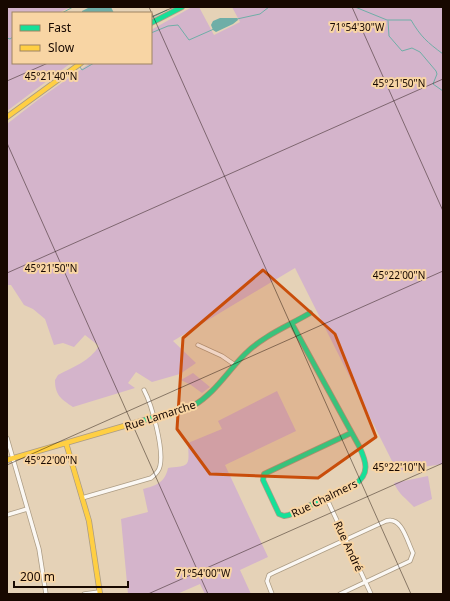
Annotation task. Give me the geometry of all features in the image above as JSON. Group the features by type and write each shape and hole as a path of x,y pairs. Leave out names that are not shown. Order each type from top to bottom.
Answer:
{"street":[{"path":"152,22 182,7"},
{"path":"7,117 80,64"},
{"name":"Rue Lamarche","path":"7,460 187,408 203,400 212,393 235,365 254,346 310,314"},
{"name":"Rue Chalmers","path":"292,324 351,433 366,463 366,471 365,476 354,484 289,515 281,515 277,512 264,482 263,477 266,472 351,433"},
{"path":"198,345 222,356 235,365"},
{"path":"82,498 147,479 157,473 160,462 158,438 150,402 144,390"},
{"path":"7,438 27,509 40,548 46,594"},
{"path":"66,443 90,525 99,593 84,594"},
{"name":"Rue André","path":"326,497 371,594"},
{"path":"7,515 27,509"},
{"path":"272,594 267,581 269,575 390,520 396,521 413,553 412,558 408,563 340,594"}],"highlighted area":[{"path":"263,270 335,334 376,437 318,478 210,474 177,429 183,338"}],"shaded area":[{"path":"7,7 71,7 60,12 12,12 12,64 70,64 7,111"},
{"path":"192,7 199,7 214,35 240,22 232,7 443,7 443,464 397,471 295,268 173,341 196,363 180,374 152,382 136,372 128,383 135,388 73,407 62,399 55,385 55,380 58,375 86,360 99,346 85,335 74,347 63,343 54,345 45,319 33,309 24,305 11,285 7,285 7,124 89,64 152,64 152,29"},
{"path":"193,373 210,387 202,393 181,380"},
{"path":"277,391 296,431 225,465 268,557 240,570 251,594 205,594 200,584 177,594 128,594 121,519 148,512 143,489 152,487 159,483 165,477 168,468 185,465 189,456 188,443 222,429 218,421"},
{"path":"428,476 432,499 414,507 400,493 394,483"}],"water":[{"path":"90,7 111,7 114,12 82,12"},
{"path":"220,18 237,18 238,20 216,32 213,30 211,25 213,21"}],"waterway":[{"path":"64,12 73,7"},
{"path":"237,19 260,14 269,7"},
{"path":"355,7 387,20 411,20 425,39 443,54"},
{"path":"152,18 167,10"},
{"path":"388,21 389,36 402,51 412,48 420,52 436,71 437,74 433,84 443,91"},
{"path":"152,33 168,26 178,25 189,40 214,29"},
{"path":"7,38 12,38"},
{"path":"80,67 82,70 92,64"}],"traffic: fast":[{"path":"152,22 182,7"},
{"path":"131,424 193,406 208,395 238,361 252,348 310,313"},
{"path":"292,324 359,446 364,457 366,467 363,476 354,485 289,515 284,516 279,514 263,480 264,474 351,433"}],"traffic: slow":[{"path":"7,117 80,64"},
{"path":"7,460 131,424"},
{"path":"66,443 89,521 100,594"}]}
